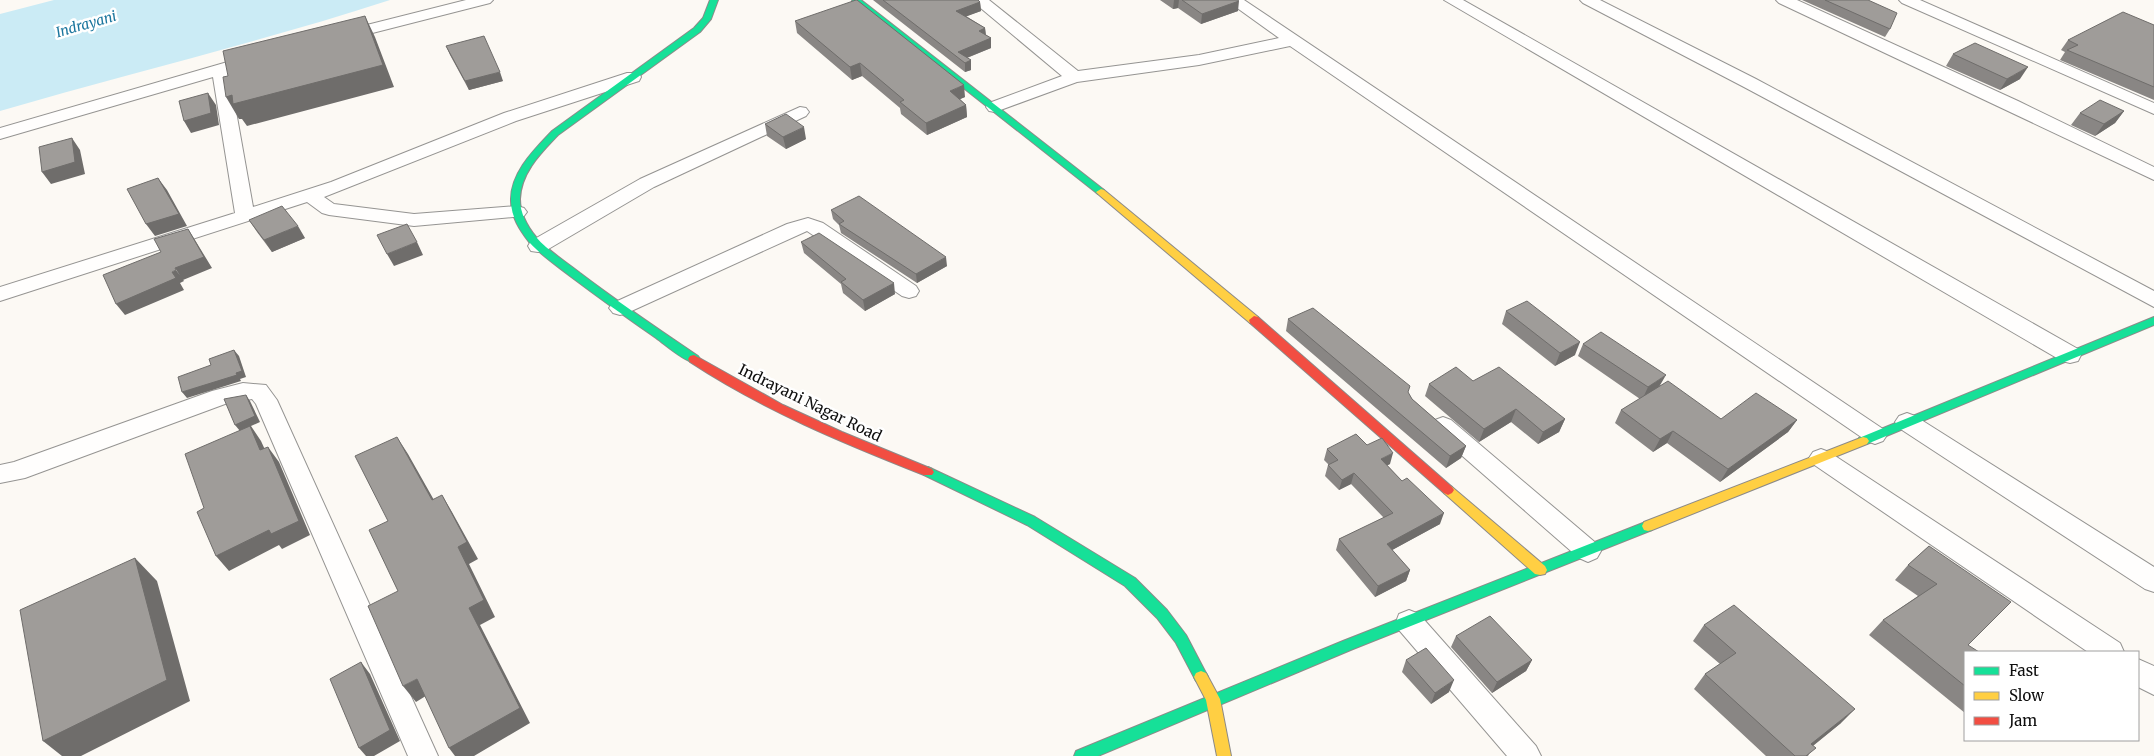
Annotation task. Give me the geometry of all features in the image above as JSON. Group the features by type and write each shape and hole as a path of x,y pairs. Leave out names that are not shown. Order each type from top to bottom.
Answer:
{"street":[{"path":"325,40 486,0"},
{"name":"Indrayani Nagar Road","path":"714,0 707,19 697,30 556,133 538,150 521,175 516,190 517,212 528,234 538,246 620,308 711,371 764,401 833,434 938,476 1032,521 1098,560 1130,582 1162,614 1181,639 1213,700 1224,756"},
{"path":"856,0 995,107 1218,289 1540,570"},
{"path":"979,0 1074,76"},
{"path":"1234,0 1875,435"},
{"path":"1452,0 2070,355"},
{"path":"1588,0 1750,83 2154,300"},
{"path":"1784,0 2012,105 2154,174"},
{"path":"1906,0 2154,109"},
{"path":"995,107 1074,76 1199,60 1293,40"},
{"path":"0,134 272,55"},
{"path":"220,70 245,216"},
{"path":"0,294 309,195 405,160 510,117 633,77"},
{"path":"538,246 608,204 648,183 800,112"},
{"path":"309,195 329,209 414,220 517,212"},
{"path":"620,308 808,224 816,227 909,291"},
{"path":"1081,756 1213,700 1821,458 2154,320"},
{"path":"0,474 16,471 220,397 243,391 258,391 266,400 423,756"},
{"path":"1424,410 1588,551"},
{"path":"1907,422 2154,581"},
{"path":"1821,458 2109,651"},
{"path":"1409,622 1526,756"},
{"path":"2139,672 2154,682"}],"water":[{"name":"Indrayani","path":"54,0 390,0 244,44 0,111 0,14"}],"building":[{"path":"857,0 964,85 950,91 966,105 926,123 900,102 904,100 860,63 850,67 795,21"},
{"path":"883,0 978,0 980,2 956,11 985,28 979,31 991,38 958,52 971,60 965,63"},
{"path":"1182,0 1237,0 1239,1 1202,14"},
{"path":"1825,0 1868,0 1897,13 1890,29"},
{"path":"2123,12 2154,25 2154,87 2067,50 2078,45 2068,40"},
{"path":"365,16 383,65 233,104 232,95 226,97 223,77 228,76 223,51"},
{"path":"484,36 500,72 465,81 446,46"},
{"path":"1975,43 2028,67 2007,79 1953,54"},
{"path":"208,93 211,113 184,121 179,101"},
{"path":"2100,100 2124,111 2104,124 2080,113"},
{"path":"786,114 804,127 783,137 765,124"},
{"path":"72,138 75,162 42,172 39,147"},
{"path":"158,178 179,214 146,224 127,189"},
{"path":"859,196 946,257 916,274 839,224 844,221 831,210"},
{"path":"282,206 298,226 264,240 249,220"},
{"path":"407,224 417,242 387,254 377,235"},
{"path":"188,229 204,257 175,268 176,270 172,272 176,278 116,304 103,275 161,252 154,239"},
{"path":"819,233 894,283 863,300 841,282 846,279 801,242"},
{"path":"1527,301 1580,342 1560,353 1506,311"},
{"path":"1313,308 1410,386 1408,392 1412,399 1466,446 1450,456 1288,319"},
{"path":"1601,332 1666,375 1648,387 1583,344"},
{"path":"234,350 242,371 236,373 237,375 182,392 178,377 211,365 209,359"},
{"path":"1456,367 1473,381 1499,367 1565,419 1543,432 1516,409 1484,429 1429,384"},
{"path":"1668,381 1721,419 1756,393 1797,420 1728,469 1673,431 1660,439 1621,410"},
{"path":"246,395 255,416 235,425 224,399"},
{"path":"250,426 260,450 268,447 299,521 271,534 269,530 216,556 197,512 204,508 185,454"},
{"path":"1356,434 1367,445 1382,438 1393,453 1381,459 1402,481 1407,478 1444,513 1387,544 1410,570 1378,586 1339,539 1393,513 1354,473 1342,480 1328,465 1338,460 1327,449"},
{"path":"397,437 432,500 442,495 467,542 458,547 484,600 469,608 520,708 449,748 417,679 403,686 368,606 398,591 369,530 388,521 355,456"},
{"path":"1929,546 2011,602 1968,645 1977,651 1964,651 1964,685 1883,620 1937,584 1908,565"},
{"path":"135,558 167,680 43,741 20,610"},
{"path":"1734,605 1855,709 1811,744 1816,748 1806,756 1795,756 1705,674 1736,653 1704,625"},
{"path":"1490,616 1532,660 1497,682 1456,636"},
{"path":"1426,648 1454,680 1435,693 1406,660"},
{"path":"361,662 390,730 359,748 330,679"}],"traffic: fast":[{"path":"694,359 603,296 545,252 523,225 518,216 516,200 520,178 532,158 555,133 697,30 707,19 714,0"},
{"path":"856,0 1101,192"},
{"path":"1863,441 2154,321"},
{"path":"928,472 1031,521 1130,582 1162,614 1181,639 1201,677"},
{"path":"1081,756 1348,645 1648,526"}],"traffic: slow":[{"path":"1101,192 1254,320"},
{"path":"1648,526 1863,441"},
{"path":"1448,490 1540,570"},
{"path":"1201,677 1213,699 1224,756"}],"traffic: jam":[{"path":"1254,320 1448,490"},
{"path":"694,359 721,377 779,408 838,435 928,472"}]}
